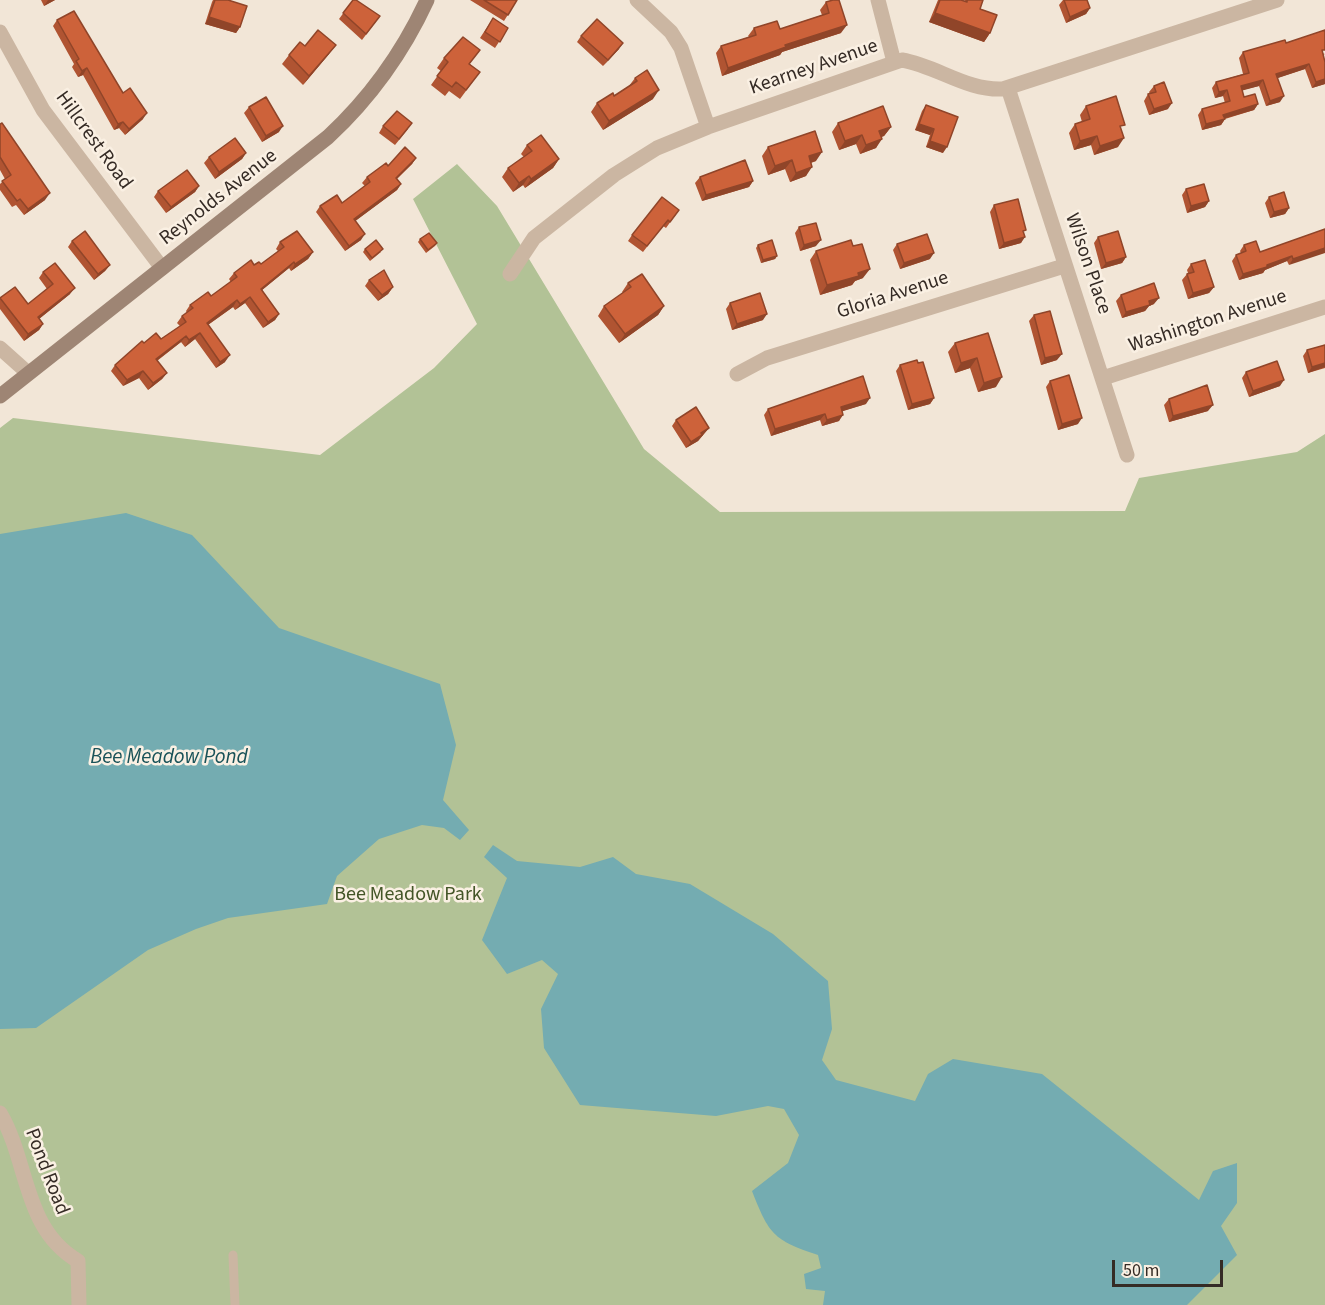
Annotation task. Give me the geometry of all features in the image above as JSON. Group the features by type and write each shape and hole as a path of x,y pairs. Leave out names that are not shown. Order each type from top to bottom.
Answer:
{"street":[{"name":"Reynolds Avenue","path":"0,396 279,178 343,123 371,92 397,56 427,0"},
{"path":"637,0 671,32 681,48 708,127"},
{"path":"878,0 894,62"},
{"name":"Kearney Avenue","path":"510,274 534,238 614,175 657,148 708,127 902,60 920,63 983,88 1008,88 1277,0"},
{"name":"Hillcrest Road","path":"0,32 43,110 162,268"},
{"name":"Wilson Place","path":"1008,88 1127,455"},
{"name":"Gloria Avenue","path":"737,374 767,358 1064,266"},
{"name":"Washington Avenue","path":"1103,378 1325,307"},
{"path":"0,348 28,373"},
{"name":"Pond Road","path":"0,1113 15,1151 24,1186 40,1221 66,1254 78,1261 80,1305"}],"lane":[{"path":"233,1255 235,1305"}],"green space":[{"name":"Bee Meadow Park","path":"457,164 497,206 644,449 720,512 1125,511 1139,478 1297,452 1325,434 1325,1305 0,1305 0,428 13,418 320,455 434,368 477,324 413,199"}],"water":[{"name":"Bee Meadow Pond","path":"126,513 192,535 279,628 440,684 456,745 443,800 469,830 460,840 444,828 422,825 379,839 337,876 327,904 228,918 196,929 148,950 36,1028 0,1029 0,534"},
{"path":"493,845 517,861 580,867 613,857 636,874 690,884 773,934 828,981 832,1029 822,1060 836,1080 915,1101 928,1074 953,1059 1042,1074 1199,1200 1213,1171 1237,1163 1237,1203 1221,1226 1237,1255 1187,1305 823,1305 825,1291 806,1289 804,1274 821,1268 818,1255 791,1245 774,1234 763,1217 752,1191 788,1163 799,1135 784,1109 768,1106 716,1116 580,1105 544,1048 541,1009 558,974 542,960 507,974 482,940 507,878 484,857"}],"building":[{"path":"215,0 228,0 247,6 240,27 209,17"},
{"path":"353,0 380,16 366,34 343,13"},
{"path":"484,0 517,0 508,15"},
{"path":"839,0 847,25 785,45 786,47 728,68 721,46 756,35 754,28 777,21 780,29 829,13 826,2"},
{"path":"940,0 967,2 967,0 983,0 980,9 997,15 990,33 935,13"},
{"path":"1064,0 1087,0 1090,8 1070,17"},
{"path":"74,11 123,93 130,88 147,113 129,129 123,122 118,124 87,68 82,71 76,61 79,59 57,20"},
{"path":"493,18 508,28 500,42 485,32"},
{"path":"597,19 623,43 608,60 581,36"},
{"path":"318,30 336,45 309,76 289,55 300,42 305,46"},
{"path":"1325,30 1325,50 1322,50 1325,79 1316,82 1309,64 1276,74 1284,96 1270,101 1263,80 1241,86 1244,97 1255,94 1258,104 1223,115 1225,119 1206,124 1202,109 1230,101 1227,90 1219,92 1216,82 1249,73 1243,52 1285,40 1286,43"},
{"path":"463,37 480,50 469,64 480,72 466,90 456,82 452,87 437,76 448,62 444,58"},
{"path":"647,70 659,90 609,121 597,103 613,93 614,96 637,81 635,78"},
{"path":"1164,82 1172,103 1154,109 1148,94 1156,92 1154,86"},
{"path":"1116,96 1125,125 1120,126 1124,138 1100,146 1097,136 1080,141 1075,124 1090,119 1086,106"},
{"path":"266,97 283,126 266,136 249,107"},
{"path":"926,105 958,117 947,147 930,141 934,129 919,124"},
{"path":"883,106 891,127 879,131 882,139 866,145 862,135 845,141 838,123"},
{"path":"397,111 412,123 399,139 383,126"},
{"path":"2,123 50,193 28,209 20,199 17,201 2,181 11,175 0,157 0,124"},
{"path":"815,131 822,152 809,156 812,167 796,173 792,160 775,166 768,147"},
{"path":"541,135 559,159 531,179 529,176 519,183 508,168 532,151 527,145"},
{"path":"235,138 246,153 219,172 209,157"},
{"path":"405,147 416,158 396,178 401,184 354,219 365,234 349,246 320,206 337,195 342,203 370,182 367,177 386,163 388,166"},
{"path":"745,160 753,181 706,195 700,177"},
{"path":"187,170 199,186 171,207 158,191"},
{"path":"1204,184 1209,201 1191,206 1186,189"},
{"path":"1284,192 1289,208 1274,212 1269,197"},
{"path":"662,197 679,210 647,246 632,235"},
{"path":"1018,199 1026,230 1023,231 1025,237 1004,243 994,205"},
{"path":"816,223 821,240 804,245 799,227"},
{"path":"1325,229 1325,248 1293,259 1292,256 1243,274 1236,255 1246,251 1244,245 1256,241 1260,252"},
{"path":"85,231 110,265 98,274 72,241"},
{"path":"297,231 313,252 295,264 294,262 261,289 279,314 268,322 250,297 240,304 237,300 207,323 230,355 220,362 200,333 189,340 186,336 156,359 167,373 153,383 143,371 127,380 115,365 142,341 144,343 156,333 161,339 186,322 182,316 193,308 190,305 208,292 211,296 237,277 234,273 251,260 254,265 259,262 261,264 284,247 280,242"},
{"path":"1118,231 1126,257 1106,263 1098,237"},
{"path":"429,233 437,243 428,250 420,239"},
{"path":"927,234 934,253 904,263 897,244"},
{"path":"376,240 383,249 372,258 365,249"},
{"path":"772,240 777,256 763,260 758,245"},
{"path":"851,240 853,246 862,244 870,269 858,273 859,276 827,285 816,251"},
{"path":"1205,260 1214,287 1193,293 1187,274 1194,272 1191,264"},
{"path":"55,263 75,288 38,317 43,324 28,334 0,298 15,287 28,304 53,284 43,272"},
{"path":"384,270 393,287 382,295 369,280"},
{"path":"642,274 664,306 625,334 604,306 631,287 628,283"},
{"path":"1154,283 1159,298 1149,301 1150,305 1126,312 1121,295"},
{"path":"760,293 767,314 737,324 730,303"},
{"path":"1050,311 1062,354 1045,358 1034,315"},
{"path":"988,333 1002,377 984,383 977,358 961,363 955,343"},
{"path":"1325,345 1325,363 1312,367 1307,350"},
{"path":"917,360 918,363 923,362 934,398 912,404 900,365"},
{"path":"1277,361 1284,380 1253,391 1246,372"},
{"path":"1069,375 1082,418 1062,424 1050,381"},
{"path":"863,376 870,398 841,407 843,415 827,420 825,414 775,429 768,409"},
{"path":"1207,385 1213,405 1173,416 1169,399"},
{"path":"696,407 709,428 691,442 676,420"}]}
